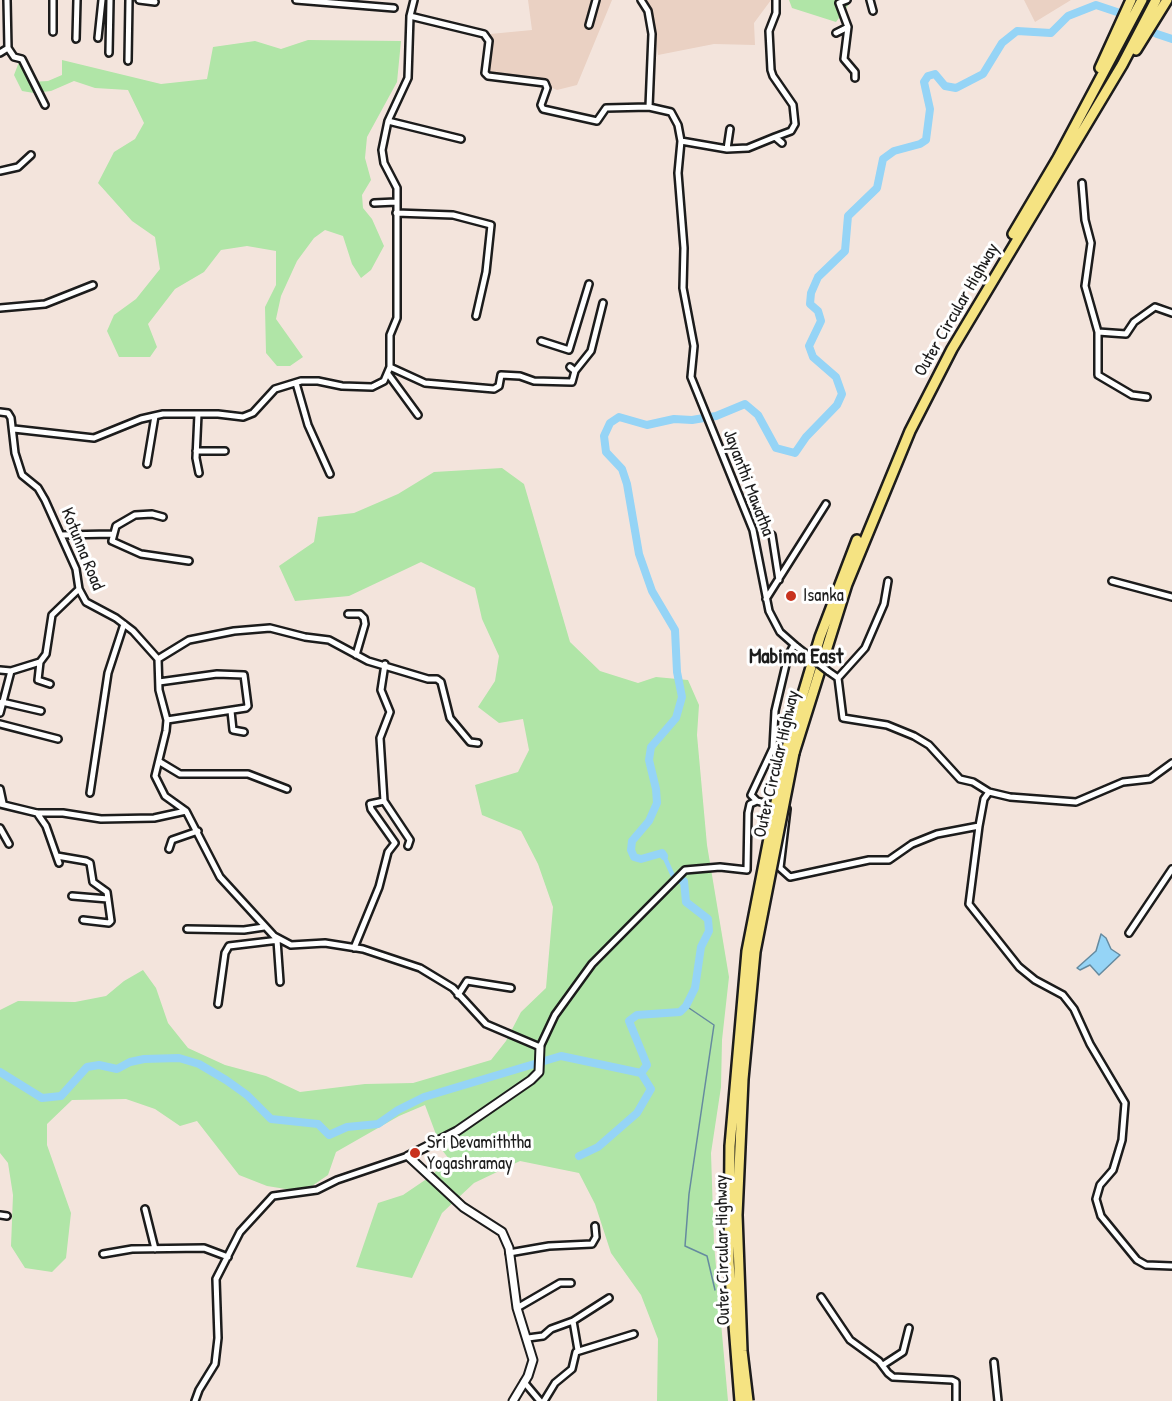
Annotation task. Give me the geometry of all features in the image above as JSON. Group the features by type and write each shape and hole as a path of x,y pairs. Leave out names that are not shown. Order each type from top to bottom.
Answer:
{"highway":[{"path":"1084,120 1131,0"},
{"name":"Outer Circular Highway","path":"1084,120 1142,0"},
{"name":"Outer Circular Highway","path":"740,1401 729,1262 730,1146 747,951 790,752 871,512 910,431 942,366 1006,250 1156,0"},
{"path":"1084,120 1167,0"},
{"name":"Outer Circular Highway","path":"748,1401 742,1351 738,1238 739,1147 743,1079 755,952 790,752"}],"street":[{"path":"7,0 8,48 14,57 22,59 45,105"},
{"path":"53,0 53,32"},
{"path":"76,39 77,0"},
{"path":"99,38 102,0"},
{"path":"109,53 110,0"},
{"path":"128,61 129,0"},
{"path":"139,0 155,2"},
{"path":"296,0 394,8"},
{"path":"0,412 8,413 14,429 94,438 155,416 176,412 243,417 253,413 275,389 296,383 318,381 342,386 372,387 384,381 390,367 390,334 398,318 398,239 396,183 382,157 388,121 408,78 410,16 414,0"},
{"path":"589,25 596,0"},
{"path":"410,16 484,34 489,41 485,73 488,76 545,83 548,88 541,105 543,109 575,114 594,121 600,120 606,108 649,107 652,34 648,11 641,0"},
{"path":"681,141 727,149 748,148 790,131 795,124 790,99 771,70 769,31 776,13 776,0"},
{"path":"847,0 839,1 848,27 844,59 855,72 855,78"},
{"path":"870,0 873,11"},
{"path":"836,33 848,27"},
{"path":"0,53 8,48"},
{"name":"Jayanthi Mawatha","path":"649,107 670,112 678,125 681,141 678,173 684,248 683,288 694,346 691,377 753,530 769,611 780,632 838,678"},
{"path":"388,121 461,139"},
{"path":"727,149 730,129"},
{"path":"775,137 782,143"},
{"path":"0,171 18,167 31,155"},
{"path":"1082,183 1085,220 1091,243 1085,286 1098,332 1098,375 1132,395 1147,397"},
{"path":"374,203 396,202"},
{"path":"396,213 453,215 491,225 486,272 476,316"},
{"path":"541,341 569,350 589,284"},
{"path":"0,308 45,304 93,285"},
{"path":"390,367 425,383 494,389 499,386 501,375 572,382 572,369 591,351 603,303"},
{"path":"1098,332 1126,334 1134,322 1155,307 1172,313"},
{"path":"388,374 418,415"},
{"path":"296,383 308,425 330,474"},
{"path":"198,414 196,466 200,473"},
{"path":"147,464 155,416"},
{"name":"Kotunna Road","path":"14,429 15,453 22,475 38,488 76,569 79,589 86,602 124,624 158,659"},
{"path":"196,451 225,451"},
{"path":"766,599 826,504"},
{"path":"163,517 152,514 135,515 116,526 112,534 112,541 141,554 189,561"},
{"path":"61,535 112,534"},
{"path":"772,535 779,580"},
{"path":"888,581 884,604 865,648 838,678 843,718 887,725 914,736 929,745 960,778 973,782 989,792 1010,797 1076,802 1123,782 1150,779 1171,767"},
{"path":"1112,581 1172,597"},
{"path":"50,684 38,680 40,662 46,654 52,615 79,589"},
{"path":"348,614 360,614 364,618 365,624 356,655"},
{"path":"90,793 108,673 124,624"},
{"path":"280,982 278,940 220,877 186,811 165,796 156,776 165,745 166,720 159,682 158,659 189,640 204,635 270,628 305,637 329,640 356,655 428,679 437,679 441,682 450,718 470,742 478,743"},
{"path":"795,646 788,656 775,711 773,748 751,795 757,801 787,809 780,868 790,877 870,860 889,860 912,844 938,834 979,826"},
{"path":"0,670 11,671 40,662"},
{"path":"385,664 381,690 390,712 380,738 384,801 410,840 408,846"},
{"path":"0,713 11,671"},
{"path":"159,682 241,673 244,675 248,706 231,711 166,720"},
{"path":"2,702 41,711"},
{"path":"231,711 233,730 244,732"},
{"path":"0,724 58,739"},
{"path":"160,762 180,774 248,774 287,789"},
{"path":"0,789 2,803 37,813 120,819 154,818 186,811"},
{"path":"989,792 984,799 979,826 969,904 1019,967 1035,980 1063,995 1125,1103 1122,1140 1113,1170 1100,1185 1096,1199 1101,1216 1137,1260 1146,1265 1172,1266"},
{"path":"354,948 379,886 388,852 395,843 371,809 370,804 384,801"},
{"path":"195,1401 198,1390 215,1364 218,1338 216,1279 240,1232 273,1196 317,1190 408,1156 457,1131 531,1080 538,1072 541,1050 555,1015 592,964 685,870 720,867 747,870 748,813 750,804 757,801"},
{"path":"37,813 46,826 59,863"},
{"path":"0,828 9,844"},
{"path":"169,849 172,840 198,831"},
{"path":"57,856 90,863 93,882 101,885 108,898 111,921 109,923 83,920"},
{"path":"1128,933 1172,869"},
{"path":"72,896 108,898"},
{"path":"187,928 244,930 264,927"},
{"path":"218,1004 225,953 229,946 278,940 300,946 325,943 354,948 420,968 442,980 486,1024 541,1050"},
{"path":"458,995 467,981 511,988"},
{"path":"408,1156 463,1207 502,1232 509,1253 517,1308 533,1360 524,1383 513,1401"},
{"path":"145,1209 155,1248"},
{"path":"509,1253 549,1246 592,1244 596,1237 595,1226"},
{"path":"103,1254 155,1248 204,1248 228,1257"},
{"path":"517,1308 560,1283 571,1283"},
{"path":"821,1297 850,1340 883,1365 893,1377 952,1380 956,1382 956,1401"},
{"path":"528,1338 543,1336 551,1329 573,1321 609,1298"},
{"path":"524,1383 542,1401 555,1383 572,1369 578,1350 573,1321"},
{"path":"883,1365 903,1352 909,1328"},
{"path":"578,1350 634,1334"},
{"path":"994,1362 998,1401"}],"shaded area":[{"path":"528,0 612,0 577,85 557,90 539,82 483,77 490,57 490,34 532,30"},
{"path":"645,0 771,0 754,23 755,45 714,44 658,55 653,15"},
{"path":"1024,0 1071,0 1035,22"}],"green space":[{"path":"789,0 852,0 836,22 792,8"},
{"path":"308,40 401,41 397,82 367,137 365,158 371,180 362,195 363,208 372,219 384,246 371,270 361,278 352,264 343,236 325,230 314,238 297,261 281,296 276,319 303,357 290,366 277,366 266,353 265,307 276,285 276,251 247,246 221,250 204,272 175,289 148,324 157,347 150,357 119,357 107,331 114,315 136,299 160,269 155,237 132,221 98,183 114,152 135,139 144,123 128,90 95,88 74,81 51,91 34,93 22,91 14,75 19,62 30,82 48,81 62,75 62,60 161,84 207,79 213,47 255,41 281,49"},
{"path":"502,468 524,484 570,642 600,671 638,683 656,677 688,680 699,705 697,735 707,845 729,977 722,1040 721,1087 711,1153 714,1244 728,1401 657,1401 658,1339 641,1295 611,1253 595,1204 579,1173 520,1161 474,1183 442,1213 412,1278 356,1267 378,1203 403,1195 431,1176 449,1159 439,1146 460,1135 454,1128 437,1137 425,1105 399,1116 336,1152 328,1175 312,1186 292,1190 267,1186 239,1175 197,1121 180,1126 155,1109 126,1099 72,1100 47,1124 47,1145 71,1213 66,1258 52,1272 25,1268 11,1246 13,1195 8,1163 0,1153 0,1010 18,1001 75,1002 106,996 124,981 143,970 156,988 168,1023 188,1048 225,1065 266,1076 300,1092 365,1084 413,1083 491,1060 506,1041 521,1012 546,988 553,907 538,864 521,831 482,815 475,785 518,772 529,750 523,719 499,723 478,707 495,681 499,656 482,619 475,588 421,562 349,596 295,601 279,566 314,542 318,517 354,513 398,494 434,472"}],"water":[{"path":"1101,934 1106,938 1111,949 1120,955 1099,975 1090,965 1080,970 1077,968 1096,951"}],"waterway":[{"path":"664,856 662,853 641,859 634,857 631,850 632,841 649,821 657,803 649,760 651,747 676,718 682,697 677,672 675,630 652,591 639,554 627,484 622,469 606,452 604,436 610,423 619,417 647,425 674,419 692,420 716,416 745,404 758,415 776,448 795,453 806,437 837,405 842,394 836,377 813,357 809,346 821,321 818,311 810,304 811,293 818,277 845,251 848,216 877,188 883,159 894,151 920,144 926,140 930,109 924,82 928,76 935,74 945,86 956,88 983,74 1002,43 1017,31 1051,33 1068,16 1096,5 1117,12 1157,34 1172,39"},
{"path":"664,856 673,876"},
{"path":"0,1072 42,1098 61,1096 87,1067 99,1065 117,1069 130,1062 144,1059 179,1058 199,1064 226,1080 247,1095 271,1119 318,1124 329,1135 347,1127 378,1124 398,1110 424,1097 561,1056 641,1073 647,1065 629,1021 637,1015 680,1012 686,1006 695,988 701,947 709,931 708,919 686,902 684,881 677,879"},
{"path":"686,1006 714,1025 689,1194 685,1246 707,1256 715,1290"},
{"path":"579,1156 598,1147 637,1113 651,1089 641,1073"}],"place":[{"name":"Isanka","path":"791,596"},
{"name":"Sri Devamiththa Yogashramay","path":"415,1153"}],"district":[{"name":"Mabima East","path":"796,657"}]}
